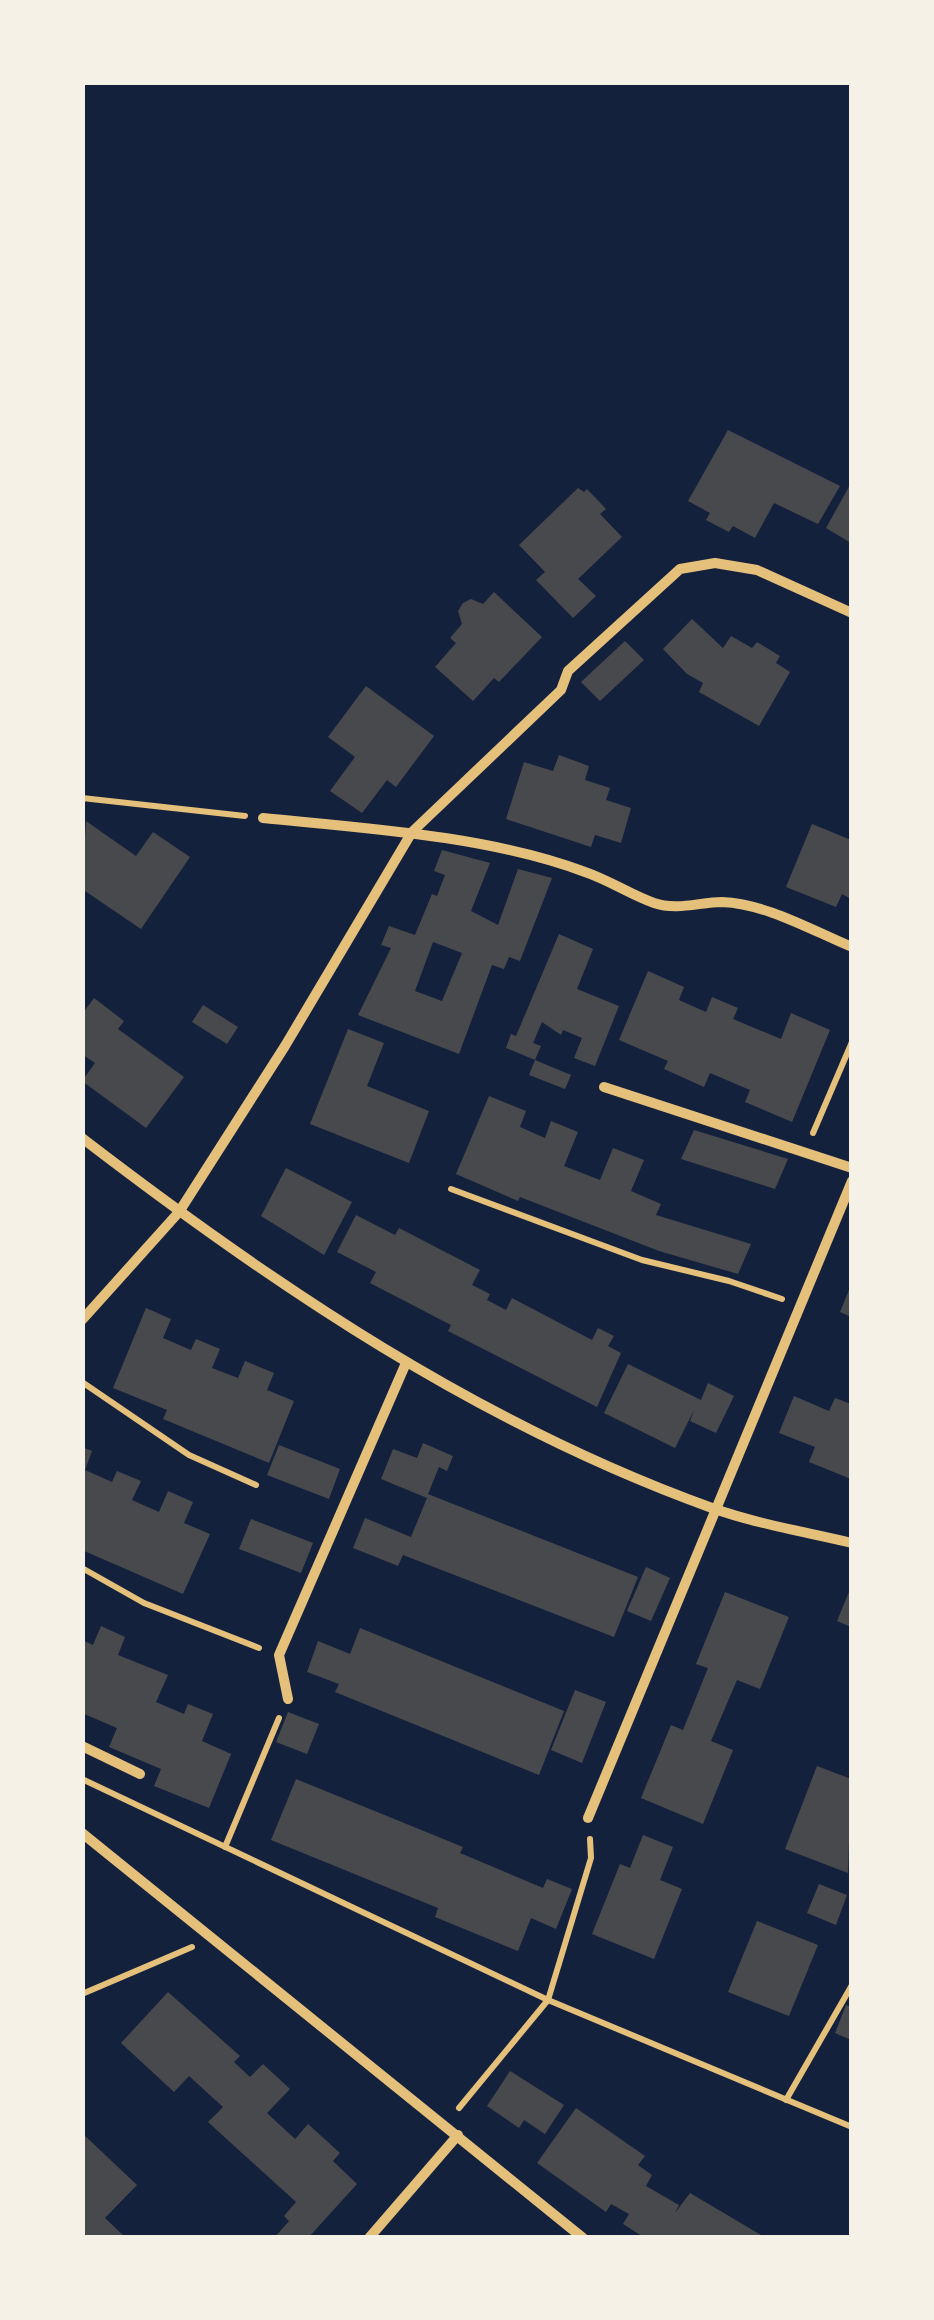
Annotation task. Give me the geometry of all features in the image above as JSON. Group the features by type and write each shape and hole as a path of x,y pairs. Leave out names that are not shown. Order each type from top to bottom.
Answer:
{"street":[{"path":"82,1320 178,1212 286,1046 412,832 561,690 568,671 680,568 715,562 757,570 852,612"},
{"path":"263,818 412,832 583,871 656,904 724,902 773,913 852,947"},
{"path":"604,1087 852,1168"},
{"path":"82,1138 178,1212 406,1363 600,1465 716,1510 852,1543"},
{"path":"588,1818 852,1181"},
{"path":"288,1698 279,1655 406,1363"},
{"path":"82,1746 140,1774"},
{"path":"82,1834 583,2238"},
{"path":"370,2238 458,2135"}],"path":[{"path":"82,798 263,818"},
{"path":"805,1152 852,1042"},
{"path":"451,1189 642,1260 729,1280 800,1306"},
{"path":"82,1382 189,1455 256,1485"},
{"path":"82,1568 144,1603 279,1655"},
{"path":"225,1847 288,1698"},
{"path":"82,1779 548,2000 852,2128"},
{"path":"445,2124 548,2000 591,1858 588,1818"},
{"path":"82,1994 214,1938"},
{"path":"786,2100 852,1984"}],"building":[{"path":"728,430 840,486 818,524 774,503 755,538 733,526 729,532 706,520 710,513 688,501"},
{"path":"851,483 851,543 826,528"},
{"path":"578,488 584,492 587,489 606,509 600,514 622,537 578,579 596,596 573,618 536,580 545,572 519,545"},
{"path":"494,592 542,637 499,682 494,678 473,701 435,667 456,643 450,638 462,624 458,611 463,603 471,599 483,604"},
{"path":"692,619 723,648 731,636 752,648 757,642 780,656 776,663 790,672 759,726 699,692 703,683 687,674 663,649"},
{"path":"625,641 644,660 600,701 581,682"},
{"path":"366,686 434,736 396,787 387,780 362,813 330,791 355,757 328,737"},
{"path":"559,755 589,766 585,780 610,788 606,800 631,808 621,843 595,835 591,847 506,819 524,762 553,771"},
{"path":"86,821 136,856 153,832 190,857 141,929 82,889"},
{"path":"812,824 851,840 851,899 842,894 836,907 786,887"},
{"path":"442,850 490,863 471,911 498,925 518,869 552,878 520,961 509,957 504,969 492,965 459,1054 358,1015 391,948 381,945 389,926 415,935 432,894 437,896 445,875 434,871","holes":["433,942 462,953 442,1001 415,991"]},
{"path":"559,934 593,949 577,989 619,1006 595,1066 574,1058 582,1038 563,1030 561,1035 542,1022 533,1043 541,1046 535,1060 506,1048 511,1034 516,1036"},
{"path":"648,971 684,987 679,1000 706,1012 712,997 738,1008 733,1019 781,1039 791,1013 830,1030 792,1122 745,1102 750,1090 710,1073 704,1087 664,1069 668,1061 619,1040"},
{"path":"94,998 124,1021 118,1029 184,1077 146,1128 82,1081 95,1063 82,1054 82,1014"},
{"path":"203,1005 238,1027 227,1044 192,1022"},
{"path":"348,1029 384,1043 367,1086 429,1111 409,1163 310,1124"},
{"path":"535,1060 571,1075 565,1089 529,1075"},
{"path":"489,1096 526,1111 520,1127 545,1138 551,1121 578,1132 564,1166 600,1180 613,1148 644,1160 631,1191 661,1204 656,1215 751,1244 738,1274 659,1251 520,1197 518,1201 456,1174"},
{"path":"694,1130 788,1159 775,1189 681,1159"},
{"path":"286,1168 352,1202 324,1255 261,1216"},
{"path":"356,1215 395,1235 399,1228 480,1270 472,1285 490,1294 487,1300 506,1310 512,1298 592,1340 598,1328 614,1336 608,1346 621,1353 597,1407 448,1331 451,1325 370,1283 376,1272 337,1252"},
{"path":"851,1285 851,1317 840,1312"},
{"path":"146,1308 171,1319 163,1338 191,1350 196,1339 220,1349 212,1368 238,1378 245,1361 274,1373 267,1390 294,1401 269,1463 163,1419 167,1410 113,1388"},
{"path":"628,1364 701,1400 708,1383 734,1396 716,1433 690,1421 694,1410 675,1448 604,1413"},
{"path":"794,1396 829,1411 835,1398 851,1404 851,1479 809,1462 815,1447 779,1433"},
{"path":"423,1443 453,1456 447,1471 439,1467 428,1494 638,1577 614,1637 403,1555 398,1566 353,1548 365,1518 411,1537 427,1498 381,1479 393,1449 417,1458"},
{"path":"279,1445 340,1469 329,1499 267,1475"},
{"path":"82,1447 92,1451 85,1470 112,1482 117,1471 141,1481 132,1500 159,1512 168,1491 193,1502 184,1523 210,1534 183,1594 82,1550"},
{"path":"251,1519 313,1543 301,1573 239,1549"},
{"path":"646,1567 670,1578 651,1621 627,1611"},
{"path":"851,1587 851,1627 837,1621"},
{"path":"725,1592 789,1617 760,1689 737,1680 711,1741 733,1750 703,1824 641,1798 671,1725 683,1730 708,1668 696,1664"},
{"path":"101,1626 125,1637 118,1655 168,1675 156,1702 184,1714 188,1704 213,1714 202,1741 231,1754 209,1808 154,1786 161,1769 109,1747 117,1728 82,1713 82,1640 93,1645"},
{"path":"360,1628 564,1711 539,1775 335,1692 339,1684 307,1672 318,1641 350,1654"},
{"path":"575,1690 606,1702 582,1763 551,1750"},
{"path":"288,1712 319,1724 307,1754 276,1742"},
{"path":"817,1766 851,1779 848,1873 785,1849"},
{"path":"296,1779 463,1847 460,1853 543,1888 547,1879 572,1889 556,1929 531,1918 518,1951 435,1917 438,1908 271,1840"},
{"path":"643,1835 673,1847 660,1880 682,1889 654,1959 592,1934 620,1864 630,1868"},
{"path":"819,1884 847,1895 836,1925 807,1913"},
{"path":"757,1921 818,1945 789,2016 728,1992"},
{"path":"168,1992 240,2056 234,2062 250,2077 263,2064 290,2089 267,2113 295,2139 308,2124 340,2153 333,2161 357,2184 308,2238 274,2238 289,2221 284,2216 296,2202 208,2122 223,2107 189,2076 174,2092 121,2043"},
{"path":"846,2005 851,2007 851,2040 835,2033"},
{"path":"510,2071 564,2105 545,2134 524,2120 519,2128 487,2106"},
{"path":"576,2108 645,2156 638,2165 652,2175 646,2186 679,2205 675,2213 690,2193 766,2238 645,2238 623,2224 629,2214 611,2204 606,2212 537,2163"},
{"path":"82,2133 137,2185 105,2218 126,2238 89,2238 82,2231"}]}
